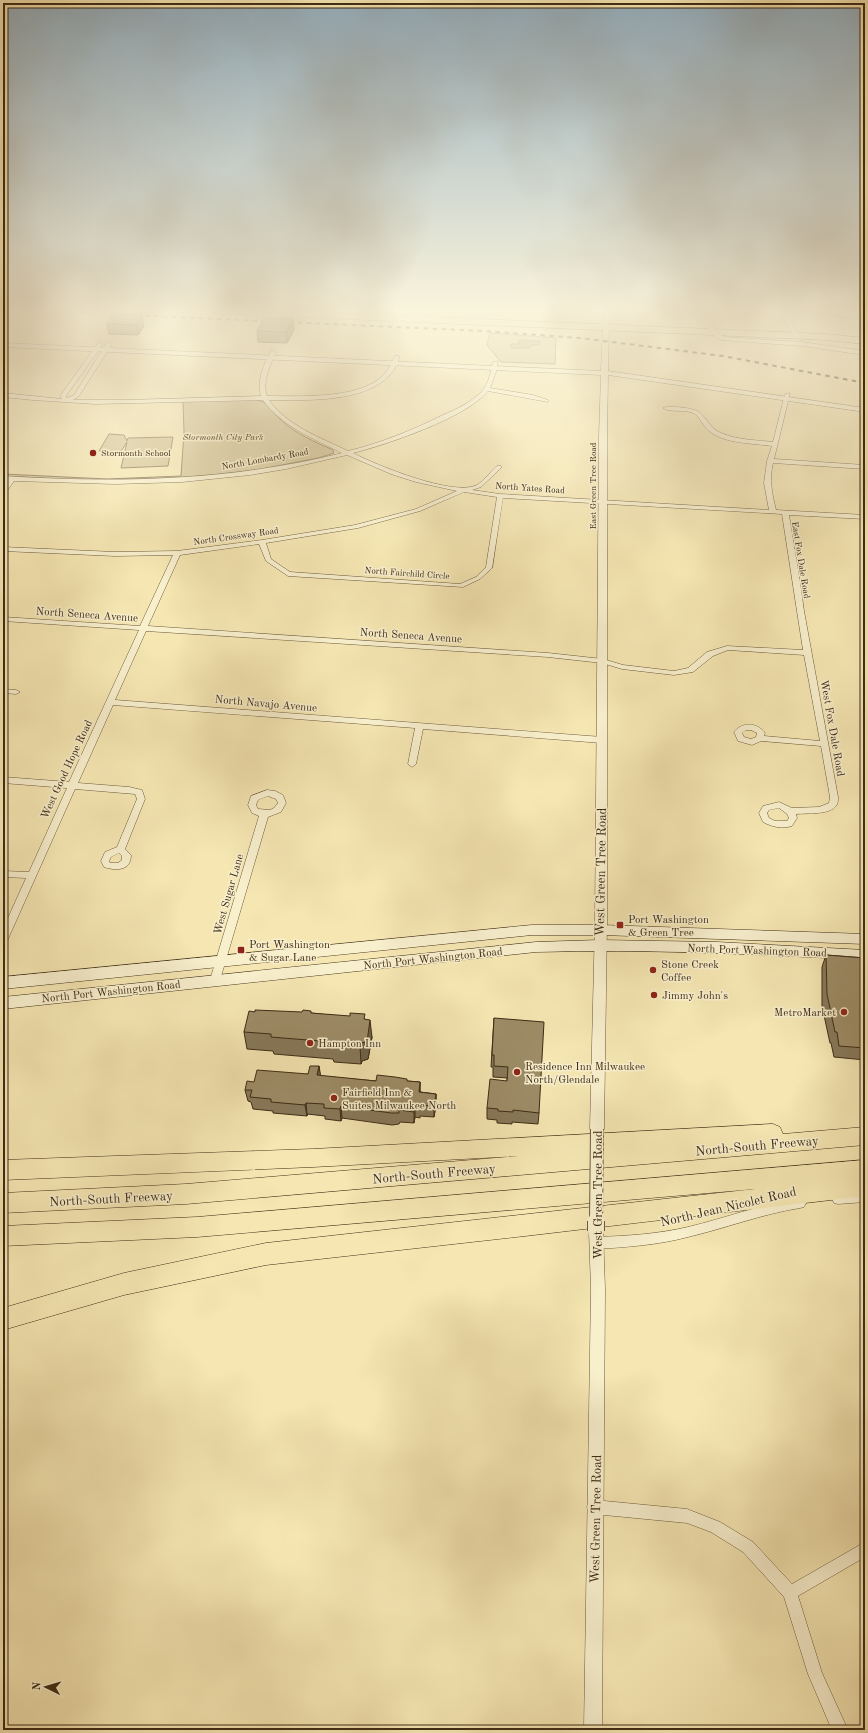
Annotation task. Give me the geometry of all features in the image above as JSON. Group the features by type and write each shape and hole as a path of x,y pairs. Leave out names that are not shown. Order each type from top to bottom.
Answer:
{"highway":[{"path":"3,1170 313,1158 844,1129 865,1130"},
{"name":"North-South Freeway","path":"3,1202 186,1194 865,1136"},
{"path":"3,1236 205,1226 865,1170"},
{"path":"3,1319 124,1284 266,1254 517,1227 865,1186"}],"main road":[{"name":"North Port Washington Road","path":"3,983 532,930 601,930 865,939"},
{"path":"532,930 536,946"},
{"name":"North Port Washington Road","path":"3,1003 536,946 600,945 717,947 865,955"},
{"path":"299,972 301,953"}],"street":[{"path":"66,401 63,396 67,391"},
{"path":"66,401 76,396 79,391"},
{"path":"264,391 265,398"},
{"path":"3,395 66,401 115,402 322,396 351,391"},
{"name":"North Lombardy Road","path":"3,478 114,482 181,480 280,467 346,453 385,442 435,423 468,405 485,391"},
{"path":"498,391 534,397 546,401"},
{"name":"East Green Tree Road","path":"603,661 605,391"},
{"path":"750,391 865,405"},
{"path":"788,396 865,410"},
{"path":"773,512 767,483 768,471 788,396"},
{"name":"North Yates Road","path":"265,398 280,415 292,424 346,453 394,473 464,490 500,496 865,517"},
{"path":"666,408 683,409 696,412 706,427 713,433 722,436 774,444"},
{"path":"770,461 865,467"},
{"name":"North Crossway Road","path":"3,549 115,554 177,553 262,542 356,527 418,510 464,490 479,486 499,467"},
{"path":"3,493 13,478"},
{"name":"North Fairchild Circle","path":"262,542 268,560 288,574 461,586 478,578 489,568 500,496"},
{"name":"East Fox Dale Road","path":"785,513 797,582 800,611"},
{"name":"West Good Hope Road","path":"3,939 30,875 177,553"},
{"name":"West Fox Dale Road","path":"790,811 830,808 833,804 834,797 800,611"},
{"name":"North Seneca Avenue","path":"3,619 532,654 603,661 622,667 679,673 690,670 713,652 727,648 808,652"},
{"name":"West Green Tree Road","path":"593,1730 594,1507 598,1289 597,1129 601,930 603,661"},
{"path":"3,691 16,692"},
{"name":"North Navajo Avenue","path":"110,702 602,740"},
{"path":"412,764 419,727"},
{"path":"760,738 825,744"},
{"path":"3,780 139,792 141,799 120,850"},
{"name":"West Sugar Lane","path":"215,980 264,814"},
{"path":"3,874 30,875"},
{"name":"West Good Hope Road","path":"3,930 12,919"},
{"name":"North Jean Nicolet Road","path":"597,1237 618,1243 674,1235 791,1204 865,1197"},
{"path":"594,1507 687,1516 715,1527 748,1547 790,1593 815,1674 840,1730"},
{"path":"790,1593 865,1549"}],"green space":[{"name":"Stormonth City Park","path":"255,400 267,404 281,420 293,429 333,450 334,453 318,458 251,471 174,479 93,481 3,476 3,474 107,479 181,476 184,432 183,401"},
{"path":"109,434 124,435 127,441 128,438 173,437 168,466 121,468 127,442 119,452 99,451"}],"building":[{"name":"MetroMarket","path":"826,955 865,958 865,1048 839,1046 827,994"},
{"path":"255,1010 302,1012 303,1010 311,1011 311,1013 350,1016 350,1013 365,1014 364,1019 370,1020 367,1042 360,1043 360,1046 332,1044 332,1042 271,1037 271,1034 244,1032 249,1011 255,1012"},
{"name":"Residence Inn Milwaukee North/Glendale","path":"494,1018 544,1022 539,1113 513,1110 513,1112 498,1111 498,1109 487,1108 490,1079 507,1081 508,1067 494,1066 494,1055 492,1055"},
{"path":"310,1066 319,1066 317,1075 376,1081 377,1075 420,1082 419,1092 436,1094 434,1106 415,1106 414,1112 399,1110 399,1113 341,1106 340,1109 324,1108 324,1104 306,1103 305,1105 271,1102 271,1099 250,1097 252,1090 245,1090 247,1081 254,1082 257,1070 308,1074"}],"place":[{"name":"Stormonth School","path":"93,453"},
{"name":"Port Washington & Green Tree","path":"620,925"},
{"name":"Port Washington & Sugar Lane","path":"241,950"},
{"name":"Stone Creek Coffee","path":"653,970"},
{"name":"Jimmy John's","path":"654,995"},
{"name":"MetroMarket","path":"844,1012"},
{"name":"Hampton Inn","path":"310,1043"},
{"name":"Residence Inn Milwaukee North/Glendale","path":"517,1072"},
{"name":"Fairfield Inn & Suites Milwaukee North","path":"334,1098"}]}
